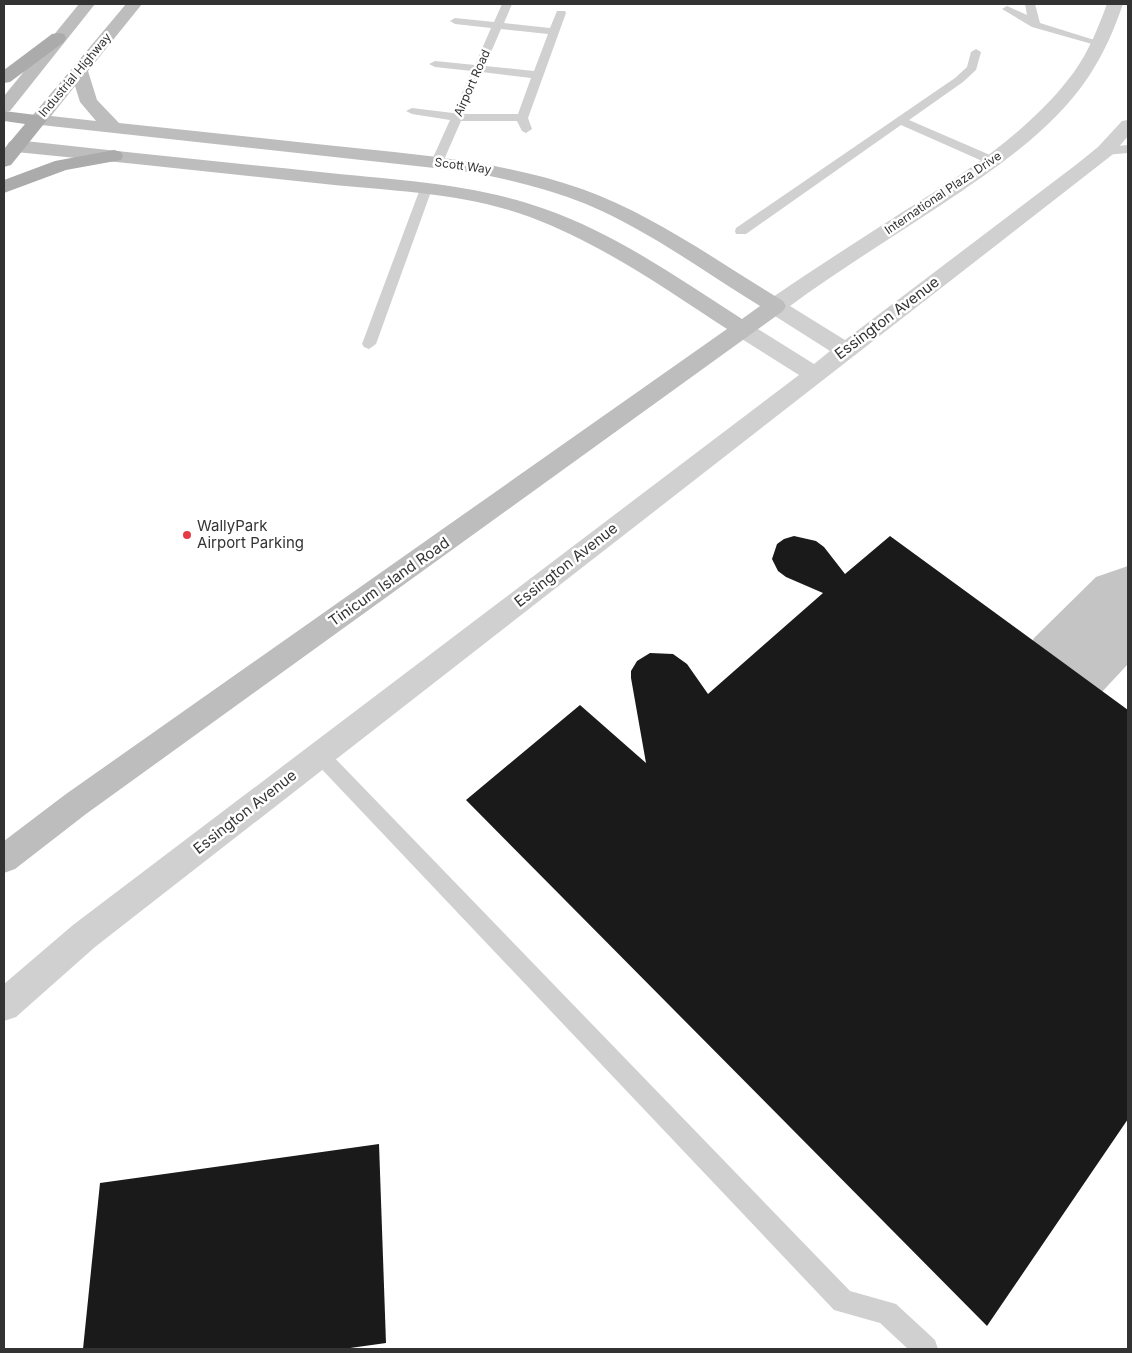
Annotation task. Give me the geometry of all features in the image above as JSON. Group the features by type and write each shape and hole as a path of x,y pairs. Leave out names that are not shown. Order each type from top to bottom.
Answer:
{"main road":[{"path":"4,78 58,38"},
{"path":"4,116 38,120"},
{"name":"Industrial Highway","path":"4,161 10,145 38,120"},
{"path":"4,187 62,165 114,156"}],"street":[{"path":"4,107 87,4"},
{"name":"Industrial Highway","path":"38,120 130,10 142,4"},
{"name":"International Plaza Drive","path":"775,306 832,266 993,161 1048,113 1079,76 1107,28 1115,4"},
{"path":"79,70 89,102 114,128"},
{"name":"Scott Way","path":"38,120 436,162 510,174 588,198 660,234 846,350"},
{"name":"Essington Avenue","path":"4,1005 84,936 814,374 1117,150 1128,125"},
{"name":"Scott Way","path":"10,145 426,189 510,204 580,230 627,256 814,374"},
{"path":"426,189 436,162"},
{"name":"Tinicum Island Road","path":"4,859 76,804 775,306"}],"lane":[{"name":"Airport Road","path":"436,162 508,4"},
{"path":"1030,4 1032,18 1036,25"},
{"path":"1007,9 1036,25 1099,43"},
{"path":"412,111 524,124 538,75 561,13"},
{"path":"455,22 554,32"},
{"path":"741,231 967,74 972,68 976,52"},
{"path":"435,64 538,75"},
{"path":"901,121 993,161"},
{"path":"369,344 426,189"},
{"path":"320,754 843,1301 887,1313 926,1349"}],"building":[{"path":"794,536 816,541 824,547 845,574 890,536 1128,710 1128,1119 987,1326 466,800 580,705 646,763 631,678 631,671 637,661 650,653 673,654 687,664 708,694 823,593 786,577 778,571 772,559 777,544 784,539"},
{"path":"379,1144 386,1343 343,1349 83,1349 100,1183"}],"taxiway":[{"path":"1067,666 1128,603"}],"place":[{"name":"WallyPark Airport Parking","path":"187,535"}]}
